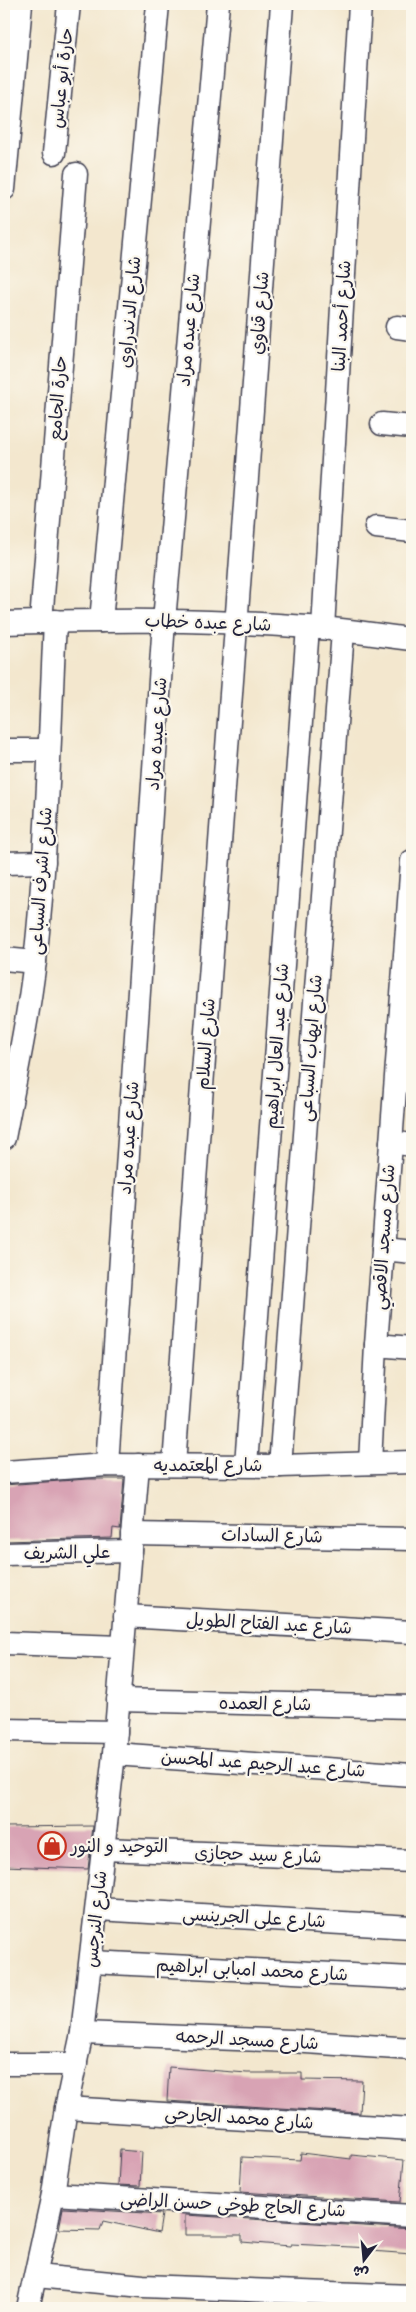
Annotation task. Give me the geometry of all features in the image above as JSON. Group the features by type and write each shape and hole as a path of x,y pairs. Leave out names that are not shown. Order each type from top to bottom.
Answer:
{"street":[{"path":"4,188 21,4"},
{"name":"حارة أبو عباس","path":"54,153 69,4"},
{"name":"شارع الدندراوى","path":"101,621 158,4"},
{"name":"شارع عبده مراد","path":"107,1465 164,621 218,4"},
{"name":"شارع قناوي","path":"237,623 282,4"},
{"name":"شارع أحمد البنا","path":"325,629 360,4"},
{"name":"حارة الجامع","path":"48,622 76,174"},
{"path":"382,424 412,427"},
{"path":"376,527 412,531"},
{"name":"شارع عبده خطاب","path":"4,623 164,621 237,623 325,629 412,639"},
{"name":"شارع اشرف السباعى","path":"4,1138 24,1035 35,962 44,862 48,750 48,622"},
{"name":"شارع السلام","path":"174,1465 237,623"},
{"name":"شارع عبد العال ابراهيم","path":"246,1465 325,629"},
{"name":"شارع ايهاب السباعى","path":"280,1466 325,629"},
{"path":"4,750 48,750"},
{"name":"شارع مسجد الاقصي","path":"370,1463 383,1249 402,1144 412,861"},
{"path":"4,863 44,862"},
{"path":"4,959 35,962"},
{"path":"383,1249 412,1252"},
{"path":"376,1345 412,1348"},
{"name":"شارع المعتمديه","path":"4,1472 107,1465 280,1466 412,1462"},
{"name":"شارع النرجس","path":"28,2308 54,2194 66,2108 82,2033 115,1743 138,1465"},
{"name":"شارع السادات","path":"132,1542 412,1539"},
{"name":"علي الشريف","path":"4,1554 132,1542"},
{"name":"شارع عبد الفتاح الطويل","path":"126,1616 412,1632"},
{"path":"4,1643 122,1647"},
{"name":"شارع العمده","path":"118,1700 412,1707"},
{"name":"شارع عبد الرحيم عبد المحسن","path":"4,1730 412,1775"},
{"name":"شارع سيد حجازى","path":"104,1849 412,1860"},
{"name":"شارع على الجرينسى","path":"96,1909 412,1927"},
{"name":"شارع محمد امبابى ابراهيم","path":"91,1962 412,1978"},
{"name":"شارع مسجد الرحمه","path":"82,2033 291,2041 412,2049"},
{"path":"4,2064 76,2064"},
{"name":"شارع محمد الجارحى","path":"66,2108 412,2129"},
{"name":"شارع الحاج طوخى حسن الراضى","path":"54,2194 412,2216"},
{"path":"36,2276 144,2286 412,2296"}],"building":[{"path":"88,1479 124,1479 120,1529 113,1528 112,1538 4,1541 4,1485"},
{"name":"التوحيد و النور","path":"93,1826 88,1869 4,1866 4,1827"},
{"path":"169,2067 247,2073 302,2073 302,2080 362,2081 360,2113 167,2101"},
{"path":"120,2150 142,2152 140,2186 118,2185"},
{"path":"301,2153 351,2159 351,2155 404,2160 400,2202 240,2192 242,2157 300,2160"},
{"path":"63,2208 162,2214 159,2233 103,2221 100,2230 59,2229"},
{"path":"185,2215 412,2229 412,2254 371,2251 371,2248 291,2244 290,2246 242,2242 242,2235 185,2235"}],"place":[{"name":"التوحيد و النور","path":"52,1846"}]}
